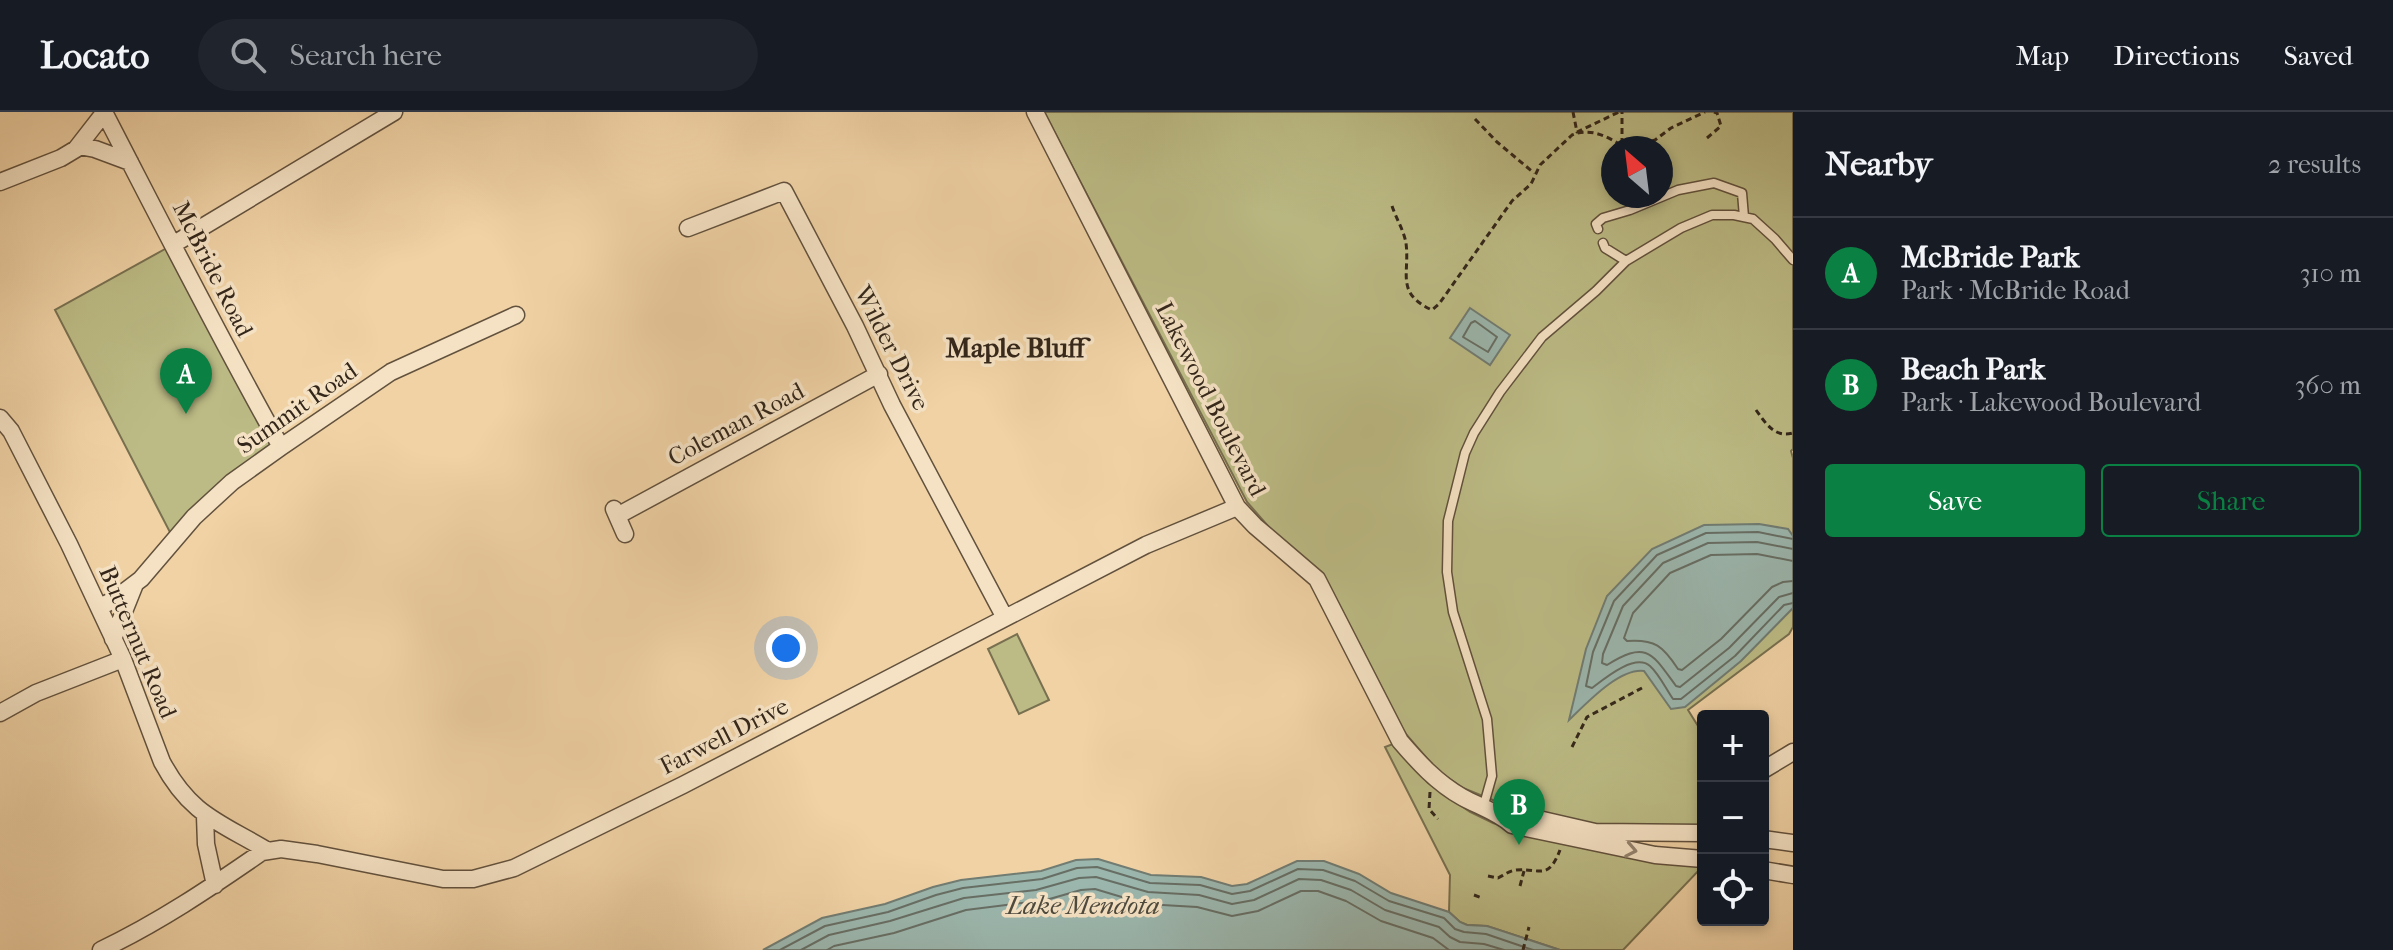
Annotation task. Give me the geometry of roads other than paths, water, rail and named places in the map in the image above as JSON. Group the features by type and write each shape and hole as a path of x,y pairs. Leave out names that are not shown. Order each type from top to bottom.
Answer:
{"street":[{"path":"0,182 61,158 79,146 104,112"},
{"name":"McBride Road","path":"104,112 209,316 281,447"},
{"path":"174,244 371,118 394,112"},
{"name":"Lakewood Boulevard","path":"1035,112 1237,507 1317,579 1400,741 1432,776 1458,795 1503,817 1512,825 1655,855 1697,858"},
{"path":"79,146 130,162"},
{"name":"Wilder Drive","path":"688,228 784,191 892,405 1005,618"},
{"name":"Summit Road","path":"99,607 135,583 232,482 281,447 391,372 516,315"},
{"name":"Coleman Road","path":"625,534 615,512 879,374"},
{"name":"Butternut Road","path":"0,418 18,445 99,607 123,659 162,762 181,792 205,816 268,851"},
{"name":"Farwell Drive","path":"268,851 281,849 317,854 443,879 473,879 514,868 683,785 1146,545 1237,507"},
{"name":"Summit Road","path":"113,639 135,583"},
{"path":"0,713 36,693 123,659"},
{"path":"1769,766 1793,752"},
{"name":"Lakewood Boulevard","path":"1503,817 1516,814 1595,832 1697,830"},
{"path":"205,816 206,844 215,885"},
{"path":"1685,856 1697,836"},
{"path":"1769,840 1793,843"},
{"path":"101,950 268,851"},
{"path":"1769,871 1793,875"}],"lane":[{"path":"1598,229 1596,224 1603,218 1678,190 1714,183 1742,193 1744,217"},
{"path":"1483,808 1492,776 1487,719 1453,612 1447,572 1448,521 1465,453 1500,392 1542,337 1626,261 1681,228 1712,215 1753,219 1793,260"},
{"path":"1603,243 1605,248 1626,261"}],"water":[{"path":"1470,308 1510,335 1490,365 1450,338"},
{"path":"1759,524 1788,529 1793,536 1793,608 1741,661 1685,707 1671,709 1644,671 1634,672 1604,688 1569,720 1586,649 1607,596 1652,549 1704,525"},
{"name":"Lake Mendota","path":"1098,859 1151,875 1201,877 1232,886 1247,884 1297,861 1324,861 1359,874 1391,893 1449,912 1467,925 1487,926 1560,950 763,950 822,918 885,904 933,887 961,880 1041,871 1076,860"}],"place":[{"name":"McBride Park","path":"186,414"},
{"name":"Beach Park","path":"1519,845"}],"district":[{"name":"Maple Bluff","path":"1015,347"}]}
